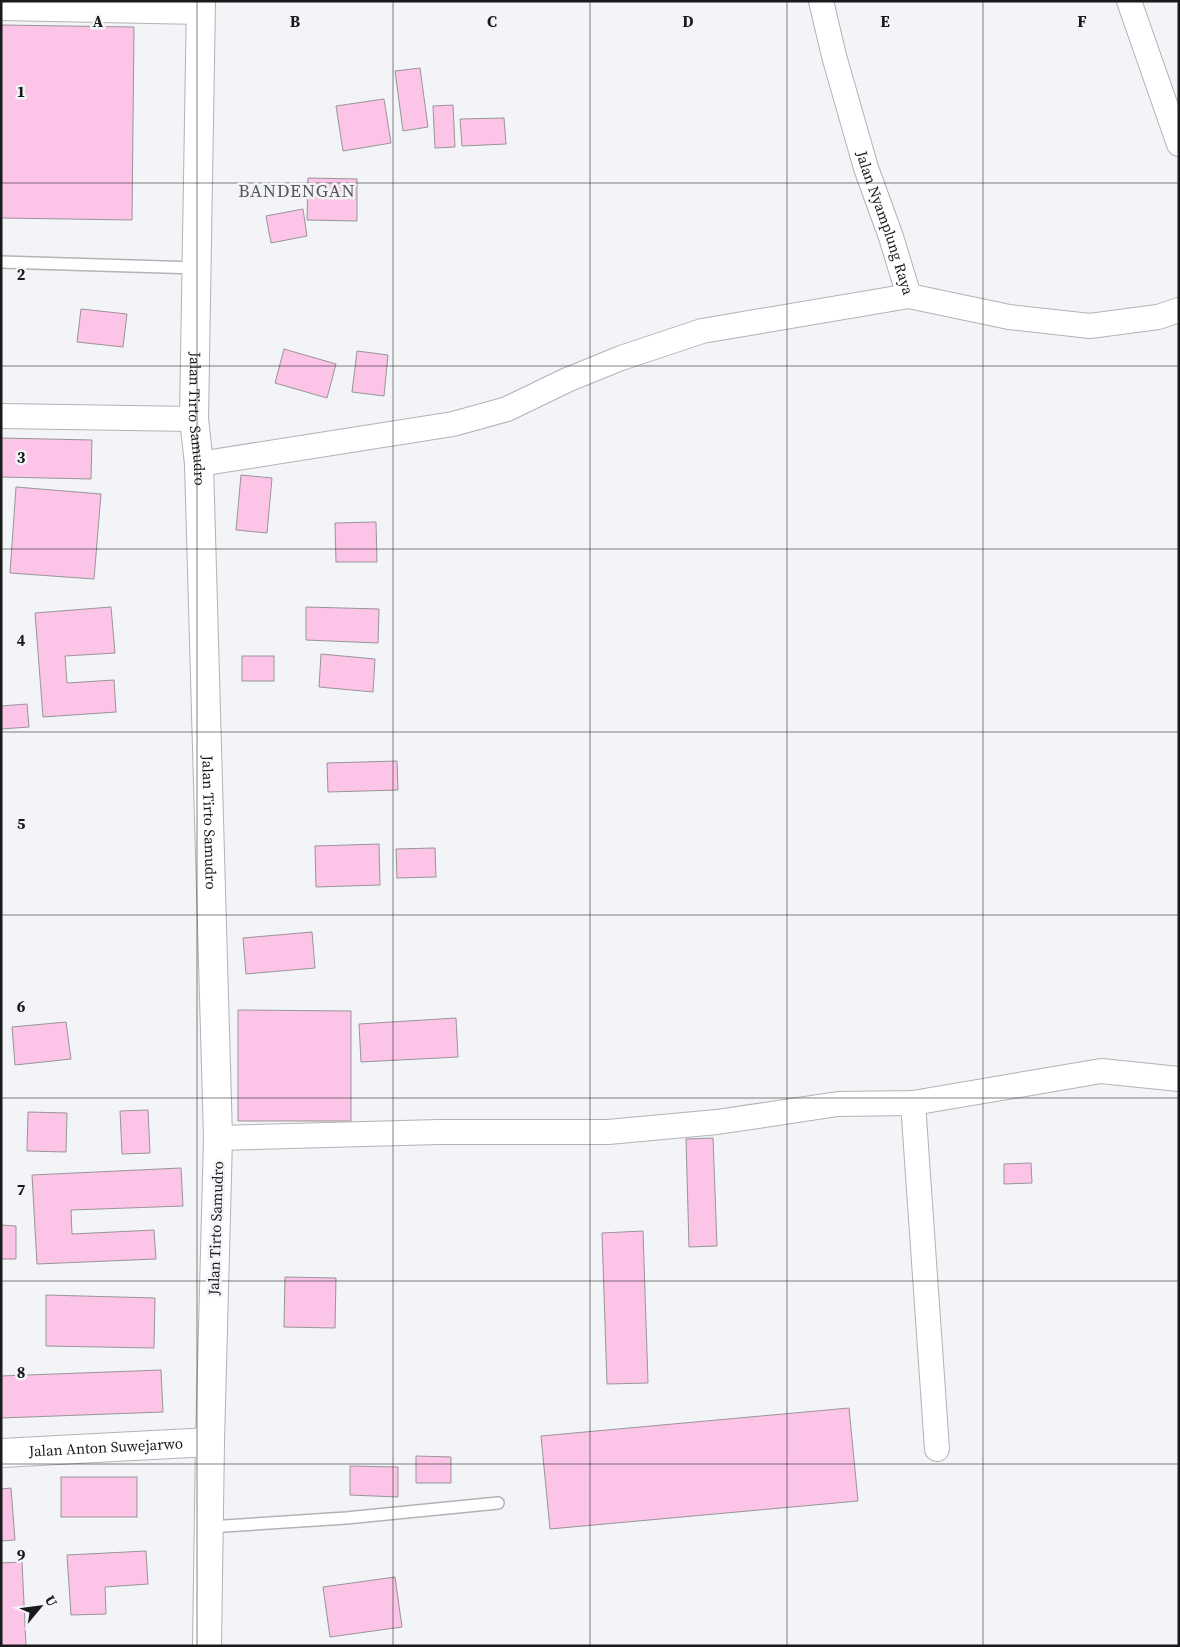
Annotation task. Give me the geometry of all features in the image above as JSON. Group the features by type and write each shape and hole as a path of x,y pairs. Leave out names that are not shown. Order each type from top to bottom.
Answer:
{"street":[{"name":"Jalan Nyamplung Raya","path":"820,1 866,168 891,237 909,296 1009,317 1090,326 1158,317 1179,310"},
{"path":"1129,1 1179,144"},
{"path":"1,8 201,6"},
{"name":"Jalan Tirto Samudro","path":"201,6 194,419 200,464 218,1138 210,1442 208,1646"},
{"path":"200,464 453,424 507,409 567,380 621,358 702,331 909,296"},
{"path":"1,416 194,419"},
{"path":"218,1138 438,1132 608,1132 717,1122 838,1104 913,1103 1101,1071 1179,1079"},
{"path":"913,1103 938,1449"},
{"name":"Jalan Anton Suwejarwo","path":"1,1453 210,1442"}],"lane":[{"path":"1,262 197,268"},
{"path":"209,1527 346,1518 498,1503"}],"building":[{"path":"1,25 134,27 132,220 1,218"},
{"path":"420,68 428,127 403,131 395,71"},
{"path":"384,99 391,143 343,151 336,106"},
{"path":"453,105 455,147 435,148 433,106"},
{"path":"504,118 506,144 462,146 460,119"},
{"path":"308,178 357,179 357,221 307,220"},
{"path":"303,209 307,236 271,243 266,216"},
{"path":"81,309 127,314 123,347 77,342"},
{"path":"284,349 336,364 327,398 275,383"},
{"path":"357,351 388,355 384,396 352,392"},
{"path":"1,438 92,440 91,479 1,477"},
{"path":"241,475 272,478 267,533 236,530"},
{"path":"16,487 101,494 94,579 10,573"},
{"path":"376,522 377,562 336,562 335,523"},
{"path":"111,607 115,653 65,656 67,683 114,680 116,712 43,717 35,613"},
{"path":"306,607 379,609 378,643 306,640"},
{"path":"321,654 375,659 373,692 319,687"},
{"path":"242,656 274,656 274,681 242,681"},
{"path":"27,704 29,727 1,729 1,706"},
{"path":"397,761 398,790 328,792 327,763"},
{"path":"379,844 380,885 316,887 315,846"},
{"path":"435,848 436,877 397,878 396,849"},
{"path":"312,932 315,968 246,974 243,938"},
{"path":"238,1010 351,1011 351,1121 238,1121"},
{"path":"456,1018 458,1057 361,1062 359,1024"},
{"path":"66,1022 71,1059 15,1065 12,1027"},
{"path":"148,1110 150,1153 122,1154 120,1111"},
{"path":"28,1112 67,1113 66,1152 27,1151"},
{"path":"713,1138 717,1246 689,1247 686,1139"},
{"path":"1031,1163 1032,1183 1004,1184 1004,1164"},
{"path":"181,1168 183,1206 71,1210 72,1234 154,1230 156,1259 37,1264 32,1175"},
{"path":"1,1225 16,1226 16,1259 1,1259"},
{"path":"643,1231 648,1383 607,1384 602,1233"},
{"path":"285,1277 336,1278 335,1328 284,1327"},
{"path":"46,1295 155,1298 154,1348 46,1346"},
{"path":"161,1370 163,1412 1,1418 1,1376"},
{"path":"849,1408 858,1501 550,1529 541,1436"},
{"path":"416,1456 451,1457 451,1483 416,1483"},
{"path":"350,1466 398,1467 398,1497 350,1495"},
{"path":"61,1477 137,1477 137,1517 61,1517"},
{"path":"11,1488 15,1540 1,1541 1,1489"},
{"path":"146,1551 148,1584 105,1587 106,1614 71,1615 67,1555"},
{"path":"22,1562 26,1646 1,1646 1,1563"},
{"path":"395,1577 402,1627 330,1637 323,1587"}],"district":[{"name":"BANDENGAN","path":"297,191"}]}
